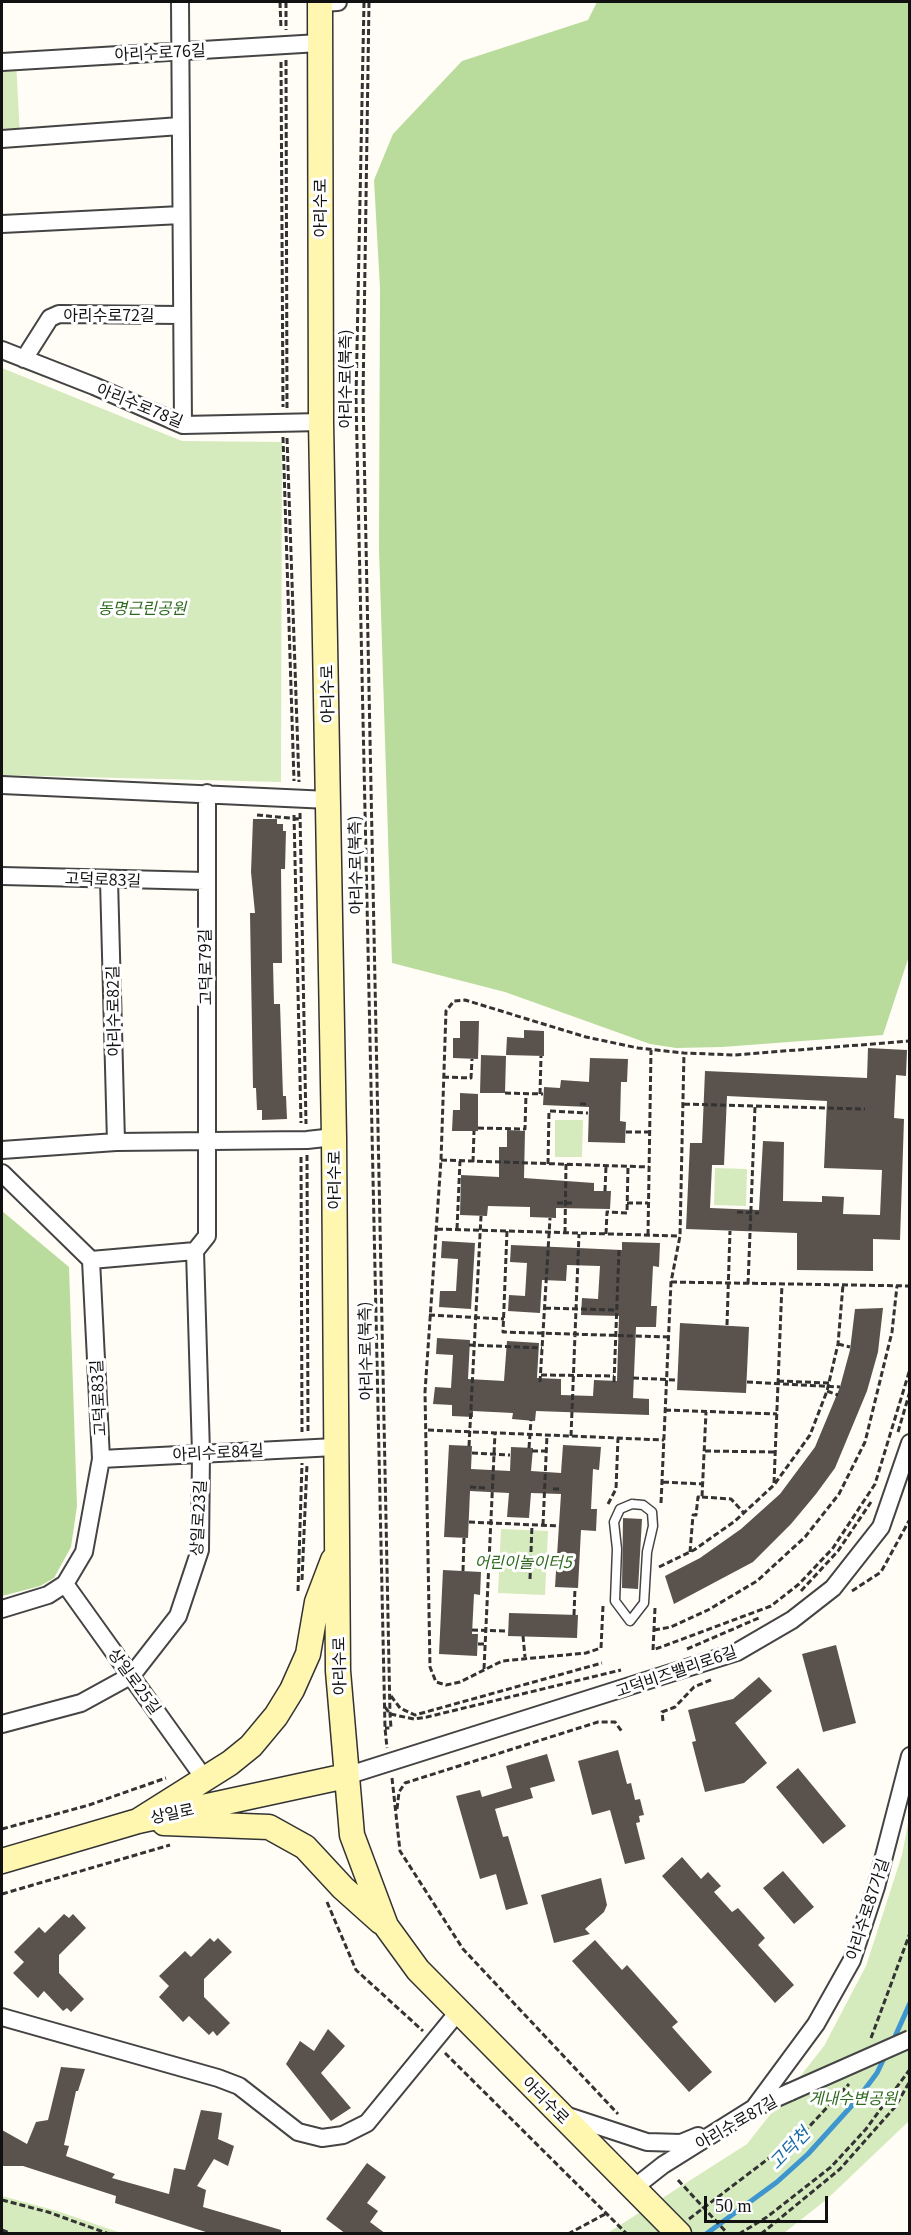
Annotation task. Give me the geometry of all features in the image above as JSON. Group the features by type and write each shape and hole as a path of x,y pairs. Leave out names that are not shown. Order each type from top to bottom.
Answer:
{"main road":[{"name":"아리수로","path":"326,2 319,43 321,422 334,1137 335,1447 339,1545 338,1671 351,1835 386,1926 418,1970 679,2234"},
{"path":"138,1821 198,1769 230,1763 251,1746 276,1716 292,1690 308,1654 317,1602 339,1545"},
{"name":"상일로","path":"2,1861 138,1821 346,1776"},
{"path":"138,1821 269,1827 305,1847 343,1888 386,1926"}],"street":[{"path":"180,2 183,425"},
{"name":"아리수로76길","path":"2,62 319,43"},
{"path":"2,139 180,126"},
{"path":"2,224 181,215"},
{"name":"아리수로72길","path":"24,359 50,318 59,314 182,315"},
{"name":"아리수로78길","path":"2,350 183,425 321,422"},
{"path":"2,785 329,800"},
{"name":"고덕로79길","path":"207,793 205,881 207,1141"},
{"name":"고덕로83길","path":"2,876 205,881"},
{"name":"아리수로82길","path":"109,880 116,1142"},
{"path":"2,1150 116,1142 304,1140 334,1137"},
{"path":"201,1453 195,1251 207,1236 207,1141"},
{"path":"2,1173 91,1260 195,1251"},
{"name":"고덕로83길","path":"2,1609 48,1596 64,1584 84,1552 101,1459 91,1260"},
{"name":"고덕비즈밸리로6길","path":"346,1776 737,1652 792,1620 833,1588 881,1527 903,1438"},
{"name":"아리수로84길","path":"101,1459 335,1447"},
{"name":"상일로23길","path":"2,1724 81,1703 132,1675 178,1616 200,1550 201,1453"},
{"name":"상일로25길","path":"64,1584 198,1769"},
{"name":"아리수로87가길","path":"754,2108 816,2024 852,1960 876,1887 909,1756"},
{"path":"2,2017 218,2078 239,2086 298,2132 322,2138 343,2135 367,2123 458,2012"},
{"name":"아리수로87길","path":"635,2187 663,2165 754,2108 909,2039"},
{"path":"560,2113 647,2142 681,2143 729,2123"}],"lane":[{"path":"632,1504 643,1505 652,1512 653,1526 647,1552 644,1603 630,1621 615,1601 617,1549 614,1522 620,1509 632,1504"}],"path":[{"path":"280,2 283,45 285,423 297,800 304,1140 305,1448 300,1599"},
{"path":"283,45 286,2"},
{"name":"아리수로(북측)","path":"364,2 356,398 385,1728 390,1728 390,1714"},
{"path":"369,2 363,398 390,1714"},
{"path":"601,1648 566,1655 525,1657 502,1661 460,1682 446,1685 436,1682 430,1667 428,1430 425,1392 441,1160 446,1011 454,1001 465,1000 586,1036 651,1050 684,1053 734,1054 909,1041"},
{"path":"648,1236 651,1050"},
{"path":"660,1514 671,1282 680,1236 684,1053"},
{"path":"505,1093 541,1094 541,1056"},
{"path":"443,1077 471,1078 472,1059"},
{"path":"478,1128 525,1129 526,1094"},
{"path":"580,1104 589,1104"},
{"path":"684,1104 865,1109"},
{"path":"748,1284 755,1107"},
{"path":"548,1164 549,1112 588,1113"},
{"path":"474,1131 474,1162"},
{"path":"626,1132 650,1132"},
{"path":"441,1160 649,1167"},
{"path":"457,1229 459,1161"},
{"path":"565,1233 566,1164"},
{"path":"605,1191 606,1166"},
{"path":"606,1234 607,1212 627,1213 628,1166"},
{"path":"556,1203 573,1203"},
{"path":"627,1203 648,1203"},
{"path":"737,1212 759,1213"},
{"path":"469,1446 472,1346 481,1216"},
{"path":"540,1382 550,1218"},
{"path":"437,1229 680,1236"},
{"path":"507,1231 503,1332 669,1337"},
{"path":"727,1326 730,1231"},
{"path":"571,1436 579,1233"},
{"path":"614,1382 619,1250"},
{"path":"671,1282 909,1286"},
{"path":"774,1485 782,1284"},
{"path":"657,1557 657,1568 690,1552 744,1513 774,1485 810,1435 827,1391 838,1344 843,1286"},
{"path":"654,1630 671,1627 708,1610 757,1581 806,1537 839,1494 865,1442 877,1399 892,1332 897,1286"},
{"path":"545,1308 617,1310"},
{"path":"429,1315 504,1319"},
{"path":"838,1344 850,1347"},
{"path":"472,1346 542,1348"},
{"path":"656,1599 653,1650 771,1606 799,1584 833,1548 874,1484 909,1369"},
{"path":"541,1375 614,1376"},
{"path":"633,1378 677,1380"},
{"path":"778,1381 829,1383"},
{"path":"747,1382 840,1387"},
{"path":"827,1391 838,1395"},
{"path":"903,1438 909,1391"},
{"path":"665,1410 777,1414"},
{"path":"702,1497 706,1412"},
{"path":"531,1420 531,1449 546,1451"},
{"path":"428,1430 664,1440"},
{"path":"484,1669 495,1433"},
{"path":"543,1525 547,1435"},
{"path":"704,1451 775,1452"},
{"path":"472,1453 510,1455"},
{"path":"662,1482 703,1484"},
{"path":"470,1487 486,1488"},
{"path":"553,1489 561,1489"},
{"path":"690,1552 693,1515 696,1515 698,1497 731,1499 744,1513"},
{"path":"800,1592 838,1551 875,1497"},
{"path":"469,1522 559,1526"},
{"path":"530,1579 532,1525"},
{"path":"463,1571 464,1538"},
{"path":"574,1615 575,1588"},
{"path":"683,1651 764,1616"},
{"path":"472,1630 508,1631"},
{"path":"523,1636 525,1657"},
{"path":"478,1644 485,1644"},
{"path":"390,1694 400,1708 415,1715 602,1663"},
{"path":"384,1706 390,1714 414,1719 427,1718 628,1668"},
{"path":"622,1733 615,1722 598,1722 405,1783 399,1792 396,1813 400,1851 463,1948 622,2119"},
{"path":"2,1829 89,1805 171,1776 198,1769"},
{"path":"2,1894 180,1842"},
{"path":"739,2234 767,2217 831,2167 866,2129 909,2069"},
{"path":"761,2234 840,2169 895,2107 909,2081"},
{"path":"678,2180 728,2234"},
{"path":"590,2197 627,2234"},
{"path":"2,2200 48,2212 109,2234"},
{"path":"568,2234 607,2213"},
{"path":"2,2230 12,2234"}],"green space":[{"path":"597,2 909,2 910,953 883,1035 722,1047 676,1048 650,1044 505,992 392,963 379,549 380,288 374,180 393,134 462,61 588,20"},
{"path":"16,61 20,137 2,139 2,62"},
{"name":"동명근린공원","path":"2,368 182,441 282,442 281,782 2,775"},
{"path":"555,1120 583,1120 582,1157 555,1157"},
{"path":"715,1168 747,1169 746,1206 714,1205"},
{"path":"2,1211 69,1267 77,1506 71,1547 54,1578 40,1586 2,1596"},
{"name":"어린이놀이터5","path":"501,1529 548,1531 545,1595 498,1593"},
{"name":"게내수변공원","path":"909,1818 909,2121 826,2200 784,2233 606,2234 747,2144 824,2046 866,1966 902,1855"},
{"path":"2,2196 57,2211 121,2233 2,2233"}],"building":[{"path":"253,819 277,819 277,824 283,824 283,831 286,831 285,869 281,869 282,963 273,963 274,1004 280,1004 283,1096 286,1096 287,1119 262,1120 262,1110 257,1110 256,1088 253,1088 250,913 255,913 251,872"},
{"path":"460,1021 479,1021 478,1059 453,1058 453,1038 460,1038"},
{"path":"524,1030 544,1031 544,1056 506,1055 507,1037 524,1038"},
{"path":"868,1048 907,1050 906,1076 896,1075 894,1118 904,1119 900,1240 873,1239 873,1271 797,1270 797,1233 686,1229 690,1143 702,1143 705,1071 867,1078","holes":["727,1096 827,1101 824,1168 882,1170 880,1215 843,1214 844,1197 822,1196 822,1202 783,1201 784,1142 763,1141 759,1210 710,1208 712,1165 724,1165"]},
{"path":"481,1055 506,1056 505,1093 480,1093"},
{"path":"590,1058 628,1059 627,1082 621,1082 620,1121 626,1122 625,1143 588,1142 589,1107 543,1105 544,1087 560,1088 561,1080 589,1082"},
{"path":"460,1093 478,1094 478,1131 452,1131 453,1110 460,1110"},
{"path":"507,1130 525,1131 524,1178 594,1183 594,1191 611,1191 610,1209 556,1208 556,1218 530,1217 530,1207 488,1206 487,1216 460,1215 461,1175 499,1177 499,1147 507,1147"},
{"path":"442,1241 475,1243 471,1309 439,1307 440,1291 456,1291 458,1259 441,1258"},
{"path":"622,1242 660,1243 659,1267 653,1266 651,1306 657,1306 656,1327 636,1327 633,1398 649,1399 649,1415 536,1411 535,1421 512,1419 513,1413 473,1411 473,1417 452,1416 452,1405 433,1404 435,1387 451,1388 452,1372 453,1355 436,1354 437,1338 470,1340 468,1379 504,1381 507,1341 539,1343 537,1378 561,1379 561,1395 593,1396 594,1380 617,1381 619,1316 581,1315 582,1298 598,1299 600,1266 567,1265 566,1281 542,1280 540,1313 508,1311 509,1295 525,1296 527,1263 510,1262 511,1245 622,1250"},
{"path":"883,1308 878,1352 867,1391 835,1468 791,1524 753,1562 674,1604 665,1576 700,1558 741,1529 780,1494 815,1447 840,1387 850,1350 855,1309"},
{"path":"680,1323 749,1327 746,1393 677,1390"},
{"path":"449,1445 472,1446 471,1469 510,1471 511,1447 533,1448 531,1471 561,1473 563,1445 601,1447 599,1470 593,1469 591,1509 597,1509 596,1531 581,1530 578,1588 555,1587 561,1494 531,1493 529,1518 507,1517 509,1493 470,1491 468,1538 444,1537"},
{"path":"623,1518 642,1519 638,1589 622,1588"},
{"path":"443,1570 481,1572 480,1595 474,1594 472,1634 478,1634 477,1656 439,1654"},
{"path":"509,1613 578,1615 577,1638 508,1636"},
{"path":"836,1645 856,1723 823,1732 802,1654"},
{"path":"759,1677 772,1691 735,1723 767,1763 744,1783 705,1792 692,1742 696,1741 688,1710 733,1699"},
{"path":"618,1750 627,1784 631,1783 635,1800 640,1799 644,1815 639,1816 640,1822 636,1823 645,1859 625,1864 610,1810 592,1815 578,1761"},
{"path":"547,1754 555,1781 530,1788 533,1798 495,1809 503,1837 508,1836 528,1904 506,1910 496,1874 480,1879 456,1796 480,1790 482,1797 512,1788 506,1766"},
{"path":"798,1768 846,1826 823,1844 776,1787"},
{"path":"682,1857 701,1879 708,1872 721,1886 714,1892 732,1912 738,1908 765,1938 758,1945 794,1985 775,2003 662,1876"},
{"path":"783,1871 814,1907 794,1924 763,1888"},
{"path":"601,1878 607,1905 604,1912 585,1929 590,1934 554,1943 541,1895"},
{"path":"64,1914 69,1918 73,1914 86,1928 59,1955 59,1973 84,1999 71,2012 67,2008 63,2011 44,1991 38,1998 13,1973 24,1962 14,1952 39,1927 45,1933"},
{"path":"210,1938 214,1942 218,1938 232,1952 204,1979 204,1997 230,2023 217,2036 213,2031 209,2035 189,2016 183,2022 159,1997 169,1986 159,1976 185,1951 191,1957"},
{"path":"595,1940 622,1970 627,1965 678,2022 672,2027 712,2072 689,2092 572,1961"},
{"path":"328,2029 345,2046 321,2073 351,2108 331,2121 286,2064 300,2041 314,2051"},
{"path":"61,2067 85,2069 78,2091 76,2091 64,2145 69,2146 66,2156 115,2174 112,2178 169,2194 174,2168 185,2170 201,2110 222,2113 218,2139 234,2146 228,2166 214,2159 197,2186 206,2190 203,2207 281,2230 281,2234 212,2234 115,2203 116,2196 23,2166 2,2166 2,2130 27,2144 36,2122 48,2120"},
{"path":"367,2163 386,2177 367,2203 378,2211 370,2222 386,2234 346,2234 326,2219"}],"waterway":[{"name":"고덕천","path":"893,2041 910,2003"},
{"name":"고덕천","path":"706,2234 777,2182 808,2154 856,2101 877,2073 886,2054"}]}
